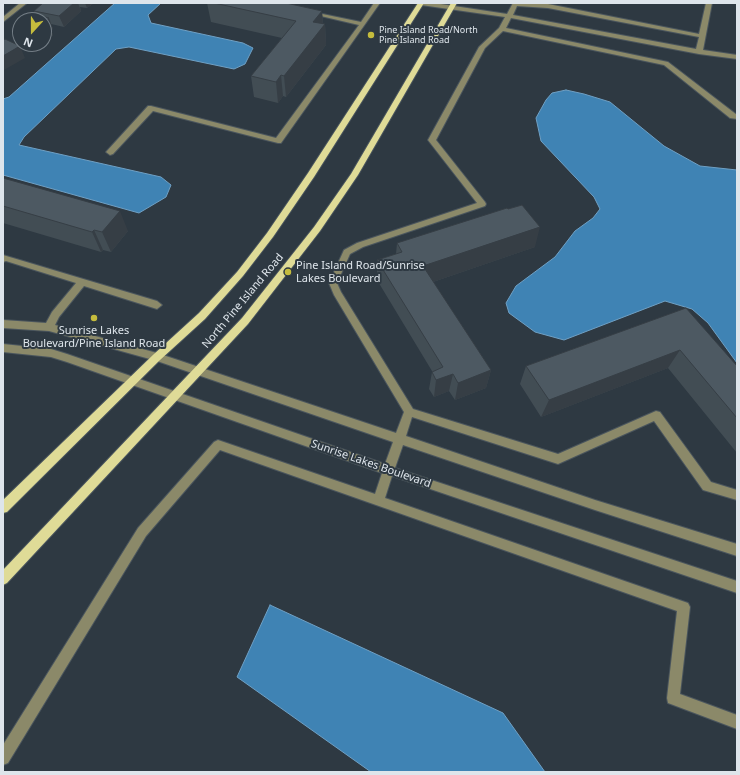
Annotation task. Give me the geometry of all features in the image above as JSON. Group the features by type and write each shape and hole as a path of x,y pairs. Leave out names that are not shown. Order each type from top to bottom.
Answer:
{"main road":[{"name":"North Pine Island Road","path":"3,508 157,357 202,316 240,274 270,235 311,175 421,3"},
{"name":"North Pine Island Road","path":"3,579 245,321 317,229 354,175 453,5"}],"street":[{"path":"3,20 24,3"},
{"path":"110,152 151,108 278,141 377,3"},
{"path":"421,3 453,5 699,52 737,57"},
{"path":"702,36 548,6 515,3 510,16 502,29 482,46 432,140 482,204 360,245 347,252 333,283 338,294 409,412 558,459 656,415 707,486 737,495"},
{"path":"699,52 709,3"},
{"path":"303,11 363,24"},
{"path":"502,29 666,63 733,116 737,117"},
{"path":"3,260 5,258 157,305"},
{"path":"49,327 55,315 82,282"},
{"path":"3,324 49,327 157,357 737,550"},
{"name":"Sunrise Lakes Boulevard","path":"3,348 50,353 134,380 389,470 737,587"},
{"path":"378,501 401,439 409,412"},
{"path":"3,758 142,532 218,445 684,607 673,698 737,722"}],"water":[{"path":"115,3 161,3 148,15 151,23 243,43 253,48 245,64 234,69 129,47 116,49 24,137 19,145 161,177 171,185 166,197 139,213 3,175 3,99 9,97"},
{"path":"566,90 610,102 664,146 700,166 737,170 737,363 708,323 692,309 665,301 564,340 535,332 509,313 506,303 516,286 555,257 575,231 593,218 600,209 594,197 541,141 536,118 546,100 552,93"},
{"path":"270,605 503,713 545,772 371,772 237,677"}],"building":[{"path":"43,3 74,3 59,16 52,15 52,12 34,11"},
{"path":"214,3 286,3 322,11 313,22 325,24 284,76 281,75 276,82 251,76 296,21"},
{"path":"5,39 12,42 12,51 3,56 3,40"},
{"path":"3,178 120,211 102,232 94,230 92,232 3,206"},
{"path":"522,205 540,227 423,266 491,370 458,383 453,374 436,380 432,372 443,367 377,260 402,252 397,243 507,208"},
{"path":"686,308 737,366 737,418 680,350 549,400 526,366"}],"place":[{"name":"Pine Island Road/North Pine Island Road","path":"371,35"},
{"name":"Pine Island Road/Sunrise Lakes Boulevard","path":"288,272"},
{"name":"Sunrise Lakes Boulevard/Pine Island Road","path":"94,318"}]}
